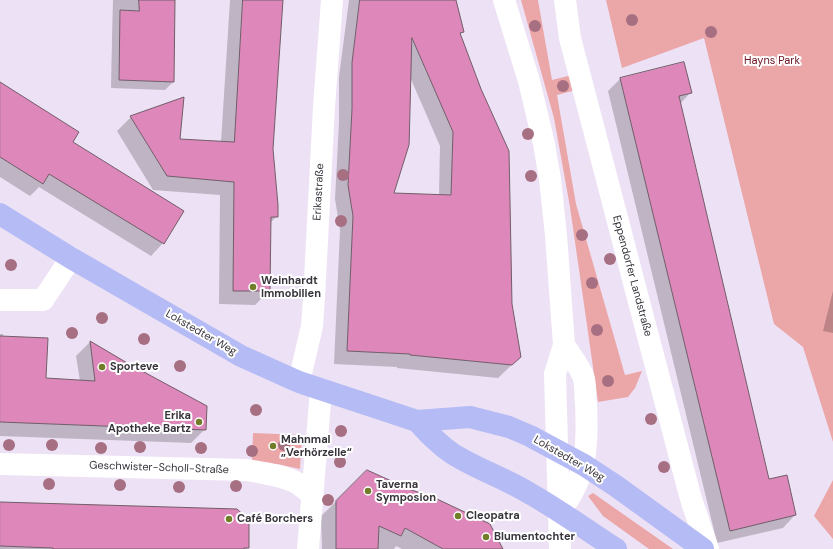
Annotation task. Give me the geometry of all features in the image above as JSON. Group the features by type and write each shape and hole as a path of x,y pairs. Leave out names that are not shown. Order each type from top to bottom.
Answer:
{"main road":[{"name":"Lokstedter Weg","path":"0,214 71,258 241,356 299,382 417,421 470,417 509,427 530,436 584,465 616,486 703,549"},
{"name":"Lokstedter Weg","path":"417,421 434,439 452,453 529,493 616,549"}],"street":[{"name":"Erikastraße","path":"299,382 312,326 324,107 332,0"},
{"path":"504,0 530,81 544,144 550,179 556,235 564,345 555,374 560,549"},
{"name":"Eppendorfer Landstraße","path":"565,0 570,38 691,499 708,549"},
{"path":"0,300 43,300 71,258"},
{"path":"559,512 575,488 584,465 587,435 584,377 564,345"},
{"path":"308,549 321,390"},
{"name":"Geschwister-Scholl-Straße","path":"0,464 247,470 267,473 284,478 297,483 312,495"}],"green space":[{"path":"521,0 538,0 552,80 572,75 576,90 557,95 576,204 625,375 642,371 635,388 628,397 598,402 570,207 554,118"},
{"name":"Hayns Park","path":"606,0 833,0 833,442 803,347 774,324 704,38 622,68"},
{"path":"253,433 302,435 300,469 277,464 252,462"},
{"path":"833,480 833,539 814,516"},
{"path":"593,493 673,549 649,549 603,516 588,496"}],"building":[{"path":"139,0 175,0 174,82 119,80 120,10 139,11"},
{"path":"243,0 283,0 273,149 278,217 271,217 270,291 233,291 234,182 167,176 130,116 184,97 180,139 234,142"},
{"path":"360,0 456,0 464,32 460,33 481,89 509,151 512,304 521,357 512,365 410,354 347,351 353,216 348,185 352,109 352,63","holes":["412,38 453,132 451,195 394,193 409,145"]},
{"path":"684,62 692,93 679,96 769,479 787,475 796,515 730,531 620,78"},
{"path":"0,82 79,132 73,142 184,211 164,244 49,174 43,184 0,157"},
{"path":"0,336 48,338 46,378 95,381 90,341 207,406 206,430 0,422"},
{"path":"367,470 409,489 437,499 490,524 503,549 443,549 405,528 401,536 379,526 378,549 336,549 336,501"},
{"path":"0,502 237,509 249,520 249,548 53,549 0,546"}],"place":[{"name":"Weinhardt Immobilien","path":"253,287"},
{"name":"Sporteve","path":"102,367"},
{"name":"Erika Apotheke Bartz","path":"199,422"},
{"name":"Mahnmal „Verhörzelle“","path":"273,446"},
{"name":"Taverna Symposion","path":"368,491"},
{"name":"Cleopatra","path":"458,516"},
{"name":"Café Borchers","path":"229,519"},
{"name":"Blumentochter","path":"486,537"}]}
